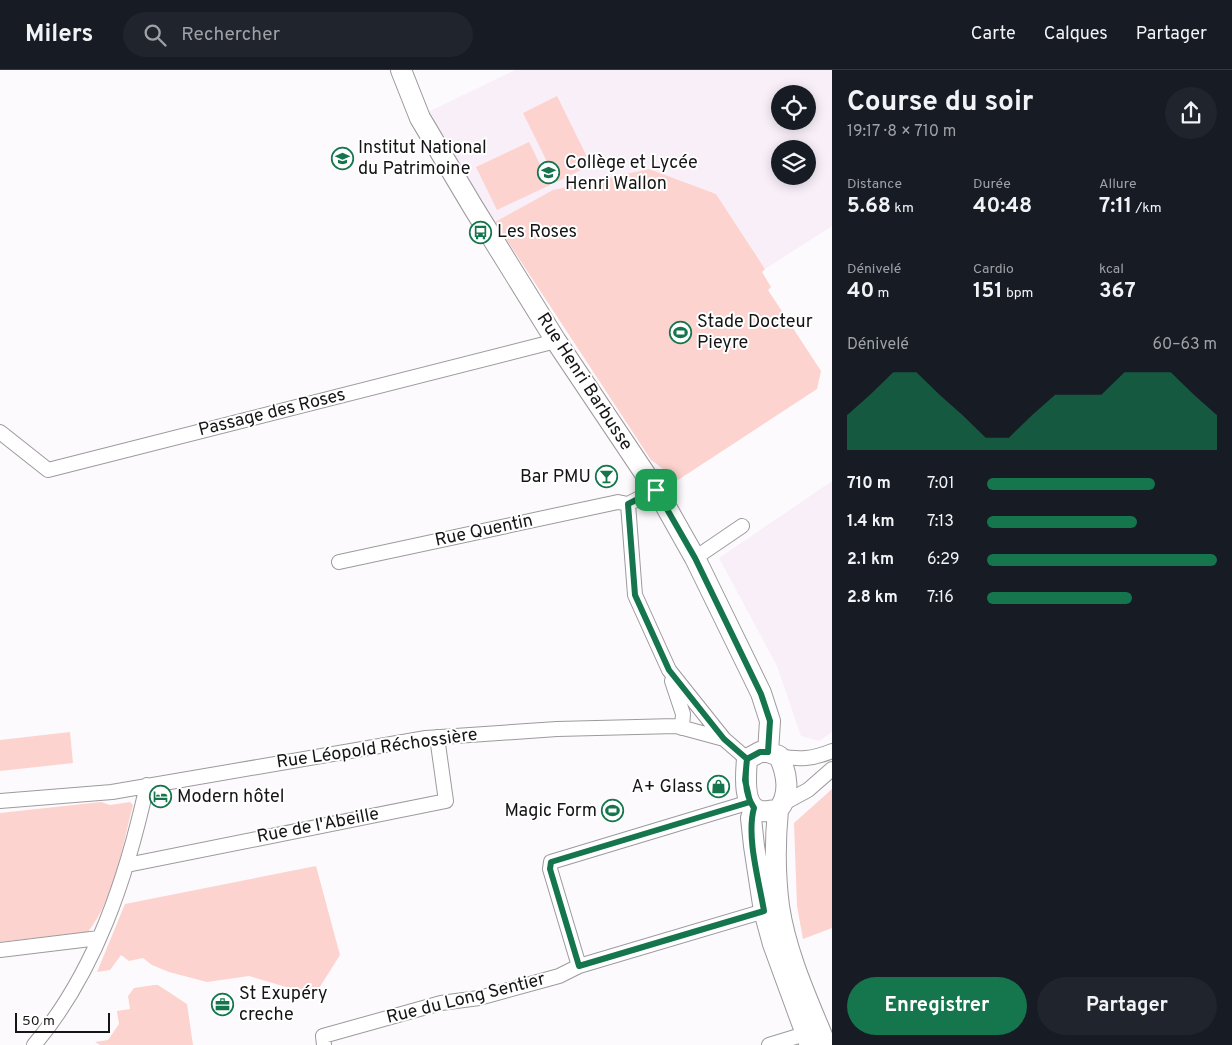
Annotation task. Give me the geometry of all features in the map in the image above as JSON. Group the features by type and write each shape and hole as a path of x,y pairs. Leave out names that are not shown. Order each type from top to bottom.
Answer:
{"street":[{"name":"Rue Henri Barbusse","path":"401,70 420,118 556,341 656,490 695,558 761,694 770,721 774,754"},
{"name":"Passage des Roses","path":"0,432 48,470 556,341"},
{"path":"656,490 628,504 635,595 669,670 683,714 682,728"},
{"name":"Rue Quentin","path":"339,562 618,502 628,504"},
{"path":"695,558 742,526"},
{"path":"669,670 724,739"},
{"name":"Rue Léopold Réchossière","path":"0,801 112,792 147,784 437,737 557,729 682,728 724,739 747,759"},
{"name":"Rue de l'Abeille","path":"128,865 446,800 437,737"},
{"path":"826,1045 787,941 771,909 753,836 752,805 745,780 747,759 760,752 798,760 818,757 832,751"},
{"path":"769,1045 808,1039 773,944 771,909 776,841 780,806 787,783 774,754"},
{"path":"579,966 550,869 551,862 752,805 761,811 780,806 808,790 832,769"},
{"path":"34,1045 70,995 115,904 128,865 147,784"},
{"name":"Rue du Long Sentier","path":"324,1040 441,1003 479,998 559,976 579,966 771,909"},
{"path":"0,950 99,938"}],"shaded area":[{"name":"Collège et Lycée Henri Wallon","path":"515,70 832,70 832,226 765,269 716,194 649,169 553,190 495,222 428,112"},
{"path":"557,96 591,165 557,182 523,113"},
{"path":"529,142 550,185 497,210 476,167"},
{"name":"Stade Docteur Pieyre","path":"649,169 716,194 765,269 762,272 771,287 768,290 821,371 817,389 678,480 651,460 495,222 553,190"},
{"path":"832,481 832,732 819,741 801,736 777,666 719,558"},
{"path":"70,732 73,763 0,771 0,740"},
{"path":"832,789 832,928 803,939 797,906 794,823"},
{"path":"101,802 110,805 130,802 133,805 111,888 105,903 88,932 0,942 0,813"},
{"path":"316,866 340,955 316,993 296,990 249,976 207,982 169,972 152,965 143,958 129,961 121,955 110,970 97,972 125,904"},
{"path":"158,985 187,1004 193,1045 100,1045 95,1042 108,1040 119,1024 117,1011 130,1009 128,996 134,988"}],"place":[{"name":"Institut National du Patrimoine","path":"342,158"},
{"name":"Collège et Lycée Henri Wallon","path":"549,173"},
{"name":"Les Roses","path":"481,232"},
{"name":"Stade Docteur Pieyre","path":"681,332"},
{"name":"Bar PMU","path":"607,477"},
{"name":"A+ Glass","path":"719,787"},
{"name":"Modern hôtel","path":"161,797"},
{"name":"Magic Form","path":"613,811"},
{"name":"St Exupéry creche","path":"223,1004"}],"route":[{"path":"656,490 628,504 635,595 669,670 724,739 747,759 745,780 750,802 754,808 751,818 764,911 579,966 550,869 551,862 559,858 750,802 745,780 747,759 760,752 768,752 770,721 761,694 695,558 656,490"}]}
